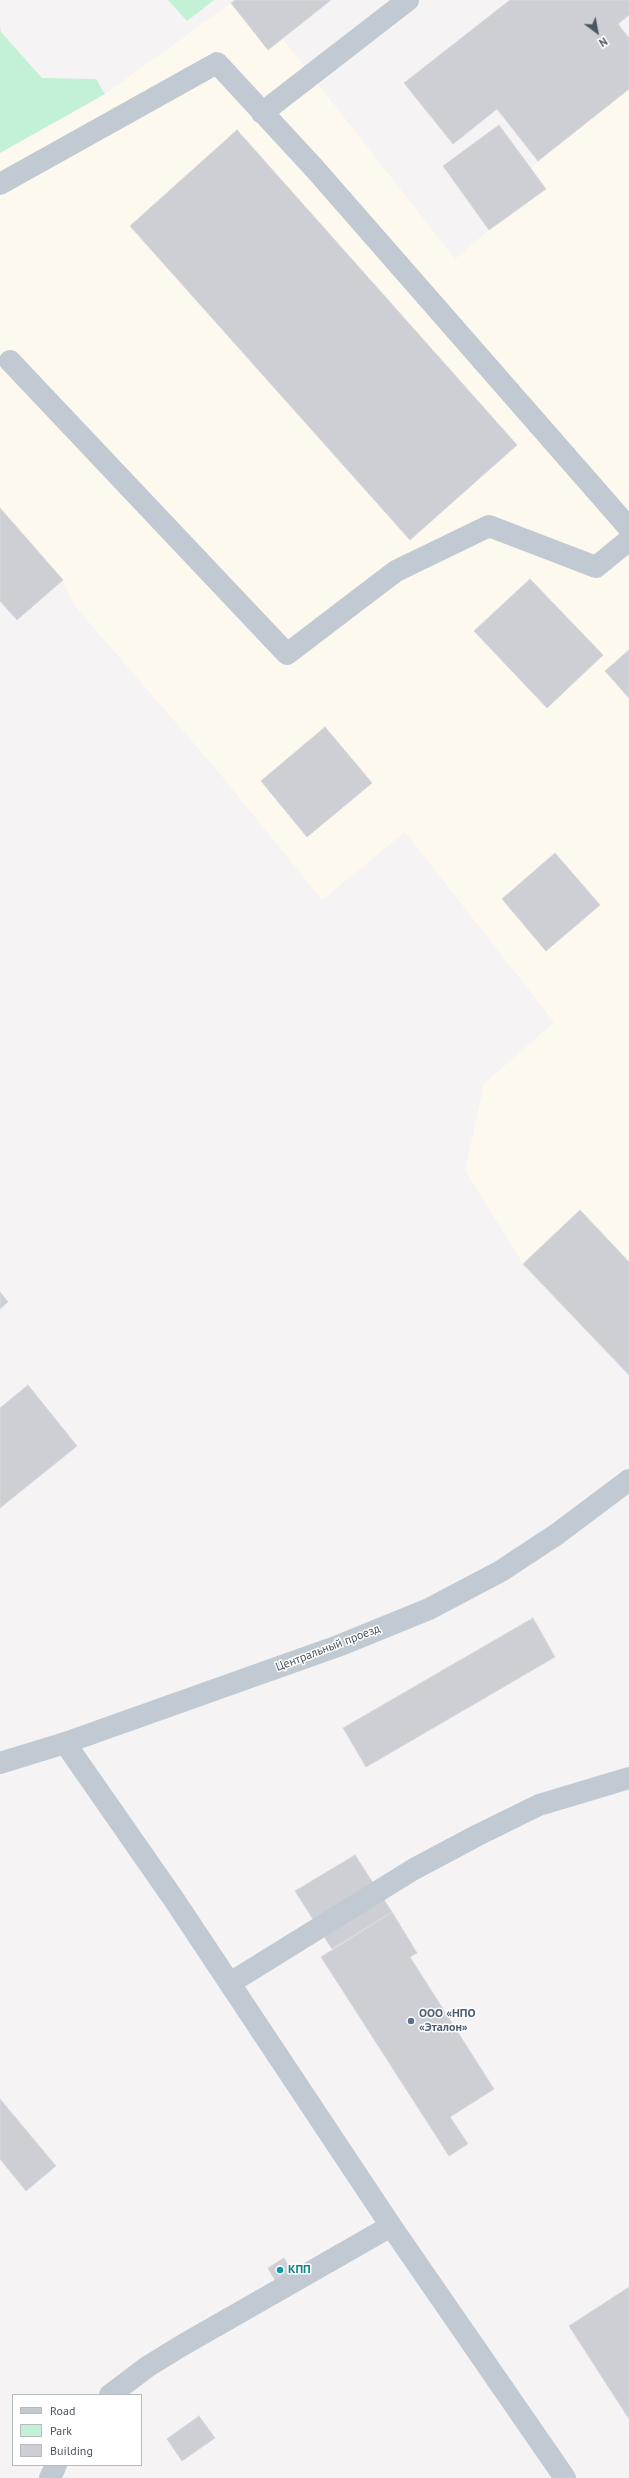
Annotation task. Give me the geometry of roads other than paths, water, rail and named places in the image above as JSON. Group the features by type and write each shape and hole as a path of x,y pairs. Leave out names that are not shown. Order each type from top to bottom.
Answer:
{"street":[{"path":"262,113 408,0"},
{"path":"0,184 217,63 315,169 629,528"},
{"path":"10,361 287,654 396,571 489,526 596,566 629,540"},
{"name":"Центральный проезд","path":"0,1763 65,1743 338,1646 429,1609 501,1571 557,1534 629,1480"},
{"path":"65,1743 230,1983 391,2226 565,2478"},
{"path":"230,1983 414,1869 478,1835 539,1805 629,1778"},
{"path":"111,2394 164,2356 391,2226"},
{"path":"50,2478 56,2466"}],"place":[{"name":"ООО «НПО «Эталон»","path":"411,2021"},
{"name":"КПП","path":"280,2270"}]}
